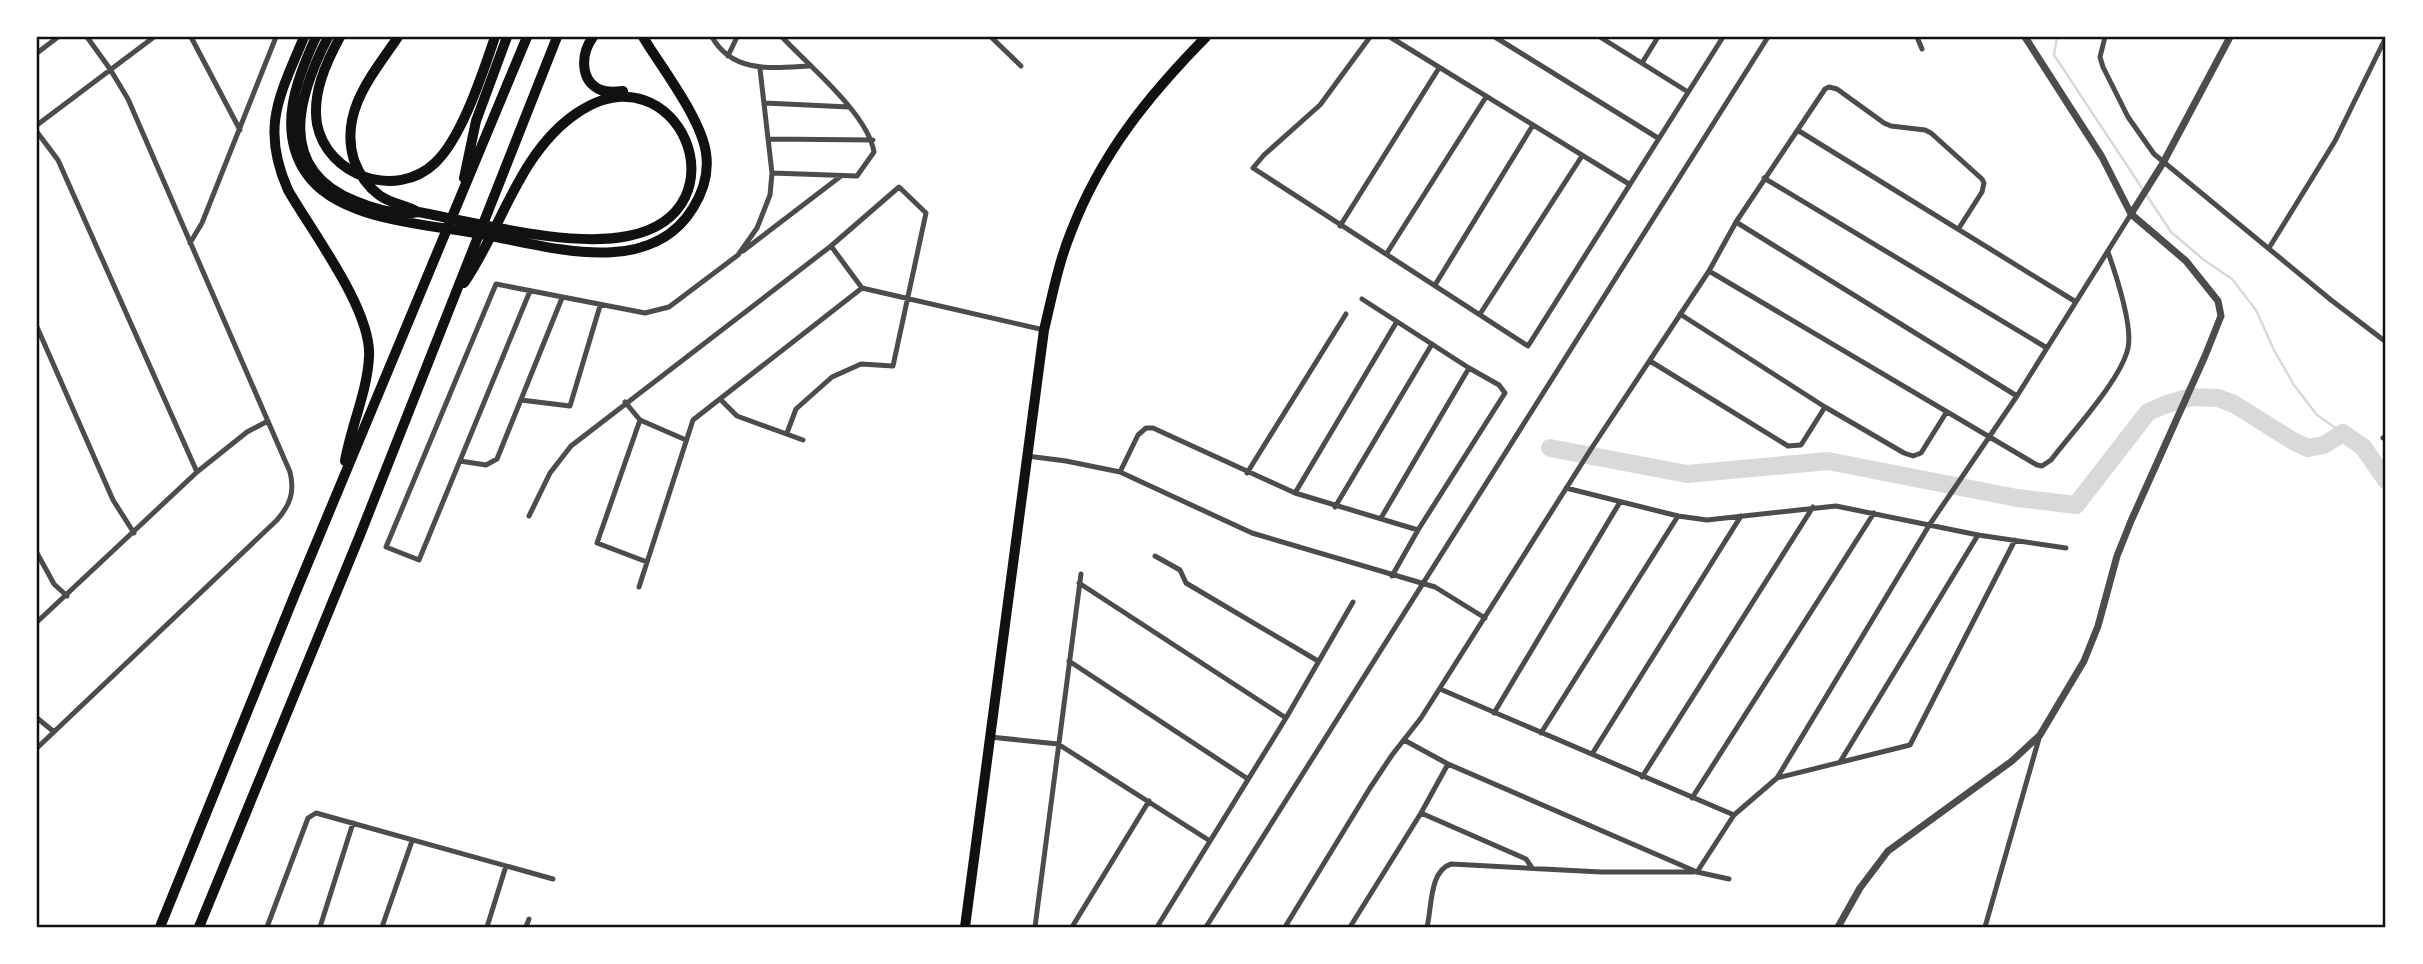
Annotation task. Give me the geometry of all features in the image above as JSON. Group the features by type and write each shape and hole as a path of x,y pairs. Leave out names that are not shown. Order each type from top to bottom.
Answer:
{"highway":[{"path":"304,37 279,98 273,128 278,161 288,190 352,297 367,333 367,371 347,448 343,478"},
{"path":"316,37 300,76 292,105 291,135 301,164 310,179 325,194 348,207 367,213 416,217 517,235 582,251 627,251 661,241 684,221 703,187 706,151 690,113 643,37"},
{"path":"328,37 308,81 300,111 300,137 308,159 326,183 349,199 416,217"},
{"path":"341,37 326,65 319,88 316,112 320,134 333,157 345,167 364,177 382,181 415,176 442,156 458,130 496,37"},
{"path":"398,37 363,89 354,110 350,142 356,164 376,193 416,217"},
{"path":"457,208 476,121 507,37"},
{"path":"160,927 527,37"},
{"path":"199,927 355,547 557,37"},
{"path":"517,235 607,239 643,233 660,224 684,198 692,169 686,136 659,103 647,95 628,91 609,92 592,84 585,69 584,58 593,37"},
{"path":"636,37 657,61"},
{"path":"965,927 1044,330 1070,235 1103,164 1137,114 1206,37"},
{"path":"453,300 479,262 507,203 529,166 555,132 570,118 597,103 624,98 652,104 669,115"}],"street":[{"path":"37,52 58,37"},
{"path":"37,748 277,520 287,509 292,497 293,483 128,99 87,37"},
{"path":"37,125 154,37"},
{"path":"191,37 240,130"},
{"path":"190,243 202,223 276,37"},
{"path":"712,37 718,48 728,56 761,69 809,66"},
{"path":"728,56 737,37"},
{"path":"772,173 857,176 874,152 873,140 851,107 782,37"},
{"path":"991,37 1021,66"},
{"path":"1370,37 1320,105 1253,168 1528,346 1723,37"},
{"path":"1390,37 1629,184"},
{"path":"1495,37 1658,138"},
{"path":"1600,37 1688,92"},
{"path":"1642,63 1658,37"},
{"path":"1206,927 1768,37"},
{"path":"1917,37 1922,49"},
{"path":"1985,927 2040,735 2084,661 2098,626 2121,546 2218,324 2221,309 2214,295 2186,261 2133,210 2025,37"},
{"path":"2105,37 2100,57 2103,67 2129,117 2146,144 2163,163 2386,342"},
{"path":"1697,872 1734,816 1777,778 1930,524 1990,438 2163,163 2230,37"},
{"path":"2269,248 2336,141 2386,37"},
{"path":"1340,226 1439,68"},
{"path":"738,254 757,228 770,195 770,139 761,69"},
{"path":"1285,927 1370,788 1440,689 1591,449 1709,271 1764,178 1799,131 1823,92 1829,87 1837,89 1884,123 1931,133 1982,180 1982,192 1959,228"},
{"path":"1387,253 1486,97"},
{"path":"765,103 851,107"},
{"path":"1435,285 1533,125"},
{"path":"1799,131 2076,302"},
{"path":"37,132 58,160 197,472"},
{"path":"770,139 873,140"},
{"path":"1480,314 1582,156"},
{"path":"530,291 419,560 386,547 496,284 645,313 669,307 842,176"},
{"path":"1764,178 2047,348"},
{"path":"529,516 536,497 570,446 831,246 899,187 926,213 893,366 861,364 832,377 796,409 787,433"},
{"path":"1736,222 2017,396"},
{"path":"831,246 862,288 1044,330"},
{"path":"1709,271 1946,413 2037,465 2047,465 2109,383 2128,348 2119,283 2108,252"},
{"path":"639,587 693,420 862,288"},
{"path":"460,461 486,465 497,459 562,298"},
{"path":"1362,299 1396,323 1499,385 1505,393 1392,576"},
{"path":"521,400 570,406 600,306"},
{"path":"1247,473 1346,314"},
{"path":"1680,314 1825,407 1913,456 1921,453 1946,413"},
{"path":"1295,493 1396,323"},
{"path":"37,327 113,500 134,533"},
{"path":"1335,507 1432,344"},
{"path":"1650,361 1788,446 1801,445 1825,407"},
{"path":"1381,518 1468,368"},
{"path":"720,399 737,416 803,440"},
{"path":"625,402 640,421 686,440"},
{"path":"37,622 197,472 247,432 268,421"},
{"path":"640,421 597,543 647,562"},
{"path":"1120,472 1138,435 1146,428 1153,428 1295,493 1418,530"},
{"path":"1027,456 1120,472 1252,533 1435,587 1485,618"},
{"path":"1566,488 1678,516 1707,520 1836,506 1978,535 2066,548"},
{"path":"1494,713 1620,502"},
{"path":"1642,777 1813,507"},
{"path":"1692,798 1874,513"},
{"path":"1541,733 1678,516"},
{"path":"1592,754 1741,516"},
{"path":"1840,762 1978,535"},
{"path":"1777,778 1910,745 2015,540"},
{"path":"37,554 54,584 66,596"},
{"path":"1155,556 1180,570 1185,583 1318,661"},
{"path":"1035,927 1081,574"},
{"path":"1079,583 1286,718"},
{"path":"1157,927 1286,718 1353,601"},
{"path":"1069,661 1248,779"},
{"path":"1440,689 1734,816"},
{"path":"37,718 53,731"},
{"path":"1838,927 1860,888 1888,851 2012,761 2040,735"},
{"path":"990,737 1058,744 1210,841"},
{"path":"1404,740 1448,764 1697,872 1729,879"},
{"path":"1350,927 1421,813 1448,764"},
{"path":"1072,927 1149,801"},
{"path":"267,927 308,818 313,814 319,813 553,879"},
{"path":"1421,813 1526,859 1532,868"},
{"path":"320,927 353,823"},
{"path":"382,927 412,841"},
{"path":"487,927 506,866"},
{"path":"1427,927 1436,877 1446,866 1601,872 1697,872"},
{"path":"526,927 528,919"}],"waterway":[{"path":"2057,37 2054,55 2171,232 2232,279 2256,310 2294,385 2317,415 2343,433"},
{"path":"1550,448 1687,474 1828,461 2017,498 2076,505 2148,412 2191,397 2218,398 2234,404 2308,448 2324,445 2343,433 2363,447 2386,480"}]}
